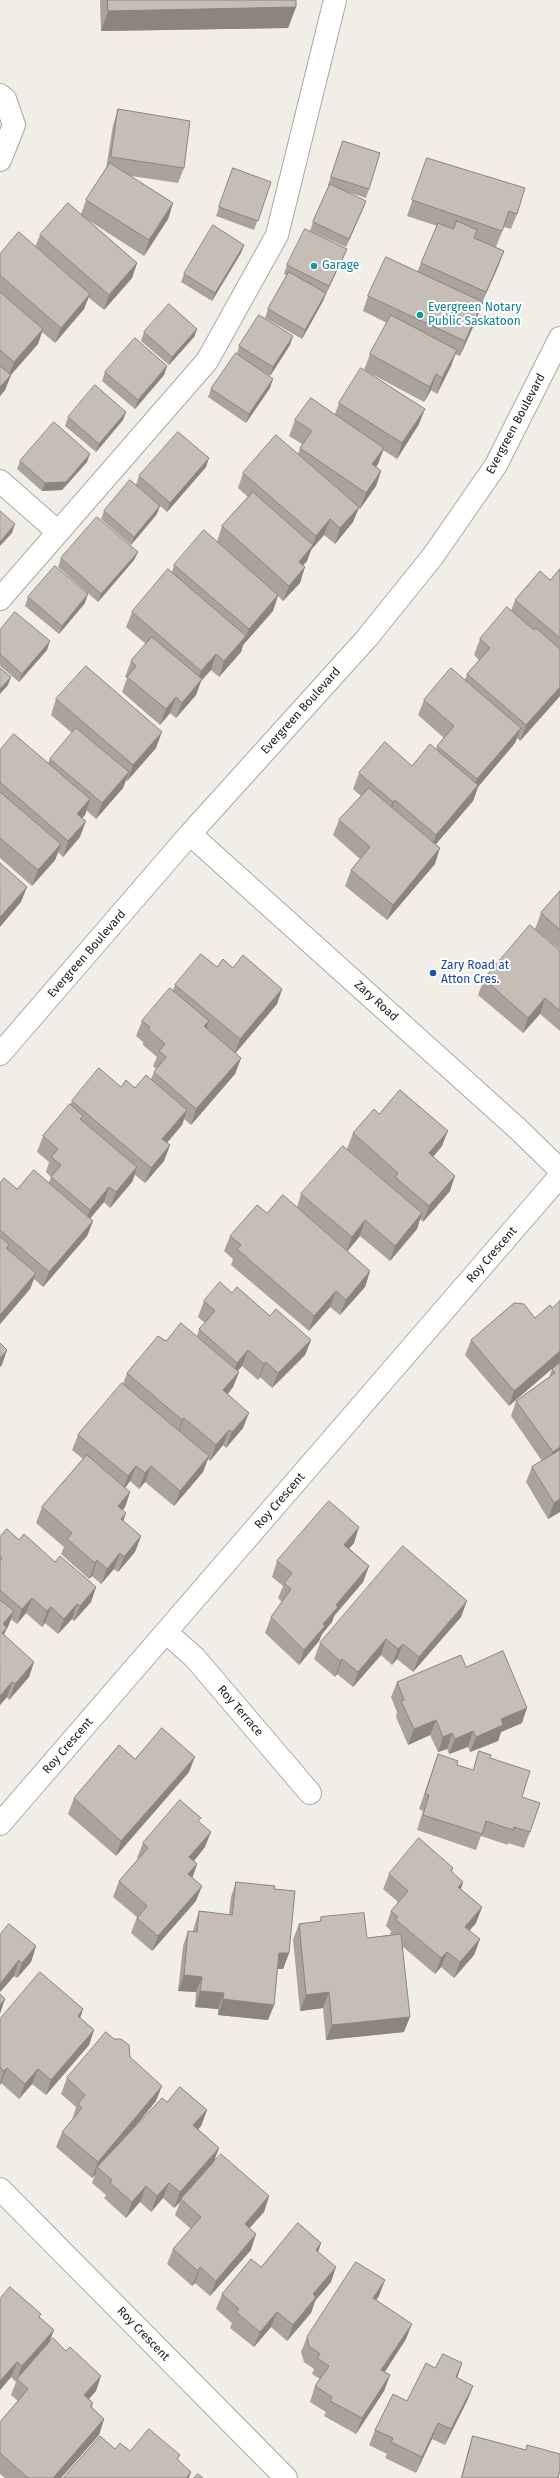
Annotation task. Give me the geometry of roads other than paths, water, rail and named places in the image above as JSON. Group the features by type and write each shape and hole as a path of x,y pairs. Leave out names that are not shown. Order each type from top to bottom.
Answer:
{"street":[{"path":"0,599 207,361 277,235 335,0"},
{"path":"0,95 4,99 14,125 0,160"},
{"name":"Evergreen Boulevard","path":"0,1054 190,834 367,638 433,556 496,465 560,338"},
{"path":"0,481 58,532"},
{"name":"Zary Road","path":"190,834 518,1129 560,1170"},
{"name":"Roy Crescent","path":"0,1824 167,1633 560,1176"},
{"name":"Roy Terrace","path":"167,1633 195,1658 310,1793"},
{"name":"Roy Crescent","path":"0,2189 286,2478"}],"place":[{"name":"Garage","path":"314,266"},
{"name":"Evergreen Notary Public Saskatoon","path":"420,315"},
{"name":"Zary Road at Atton Cres.","path":"433,973"}]}
